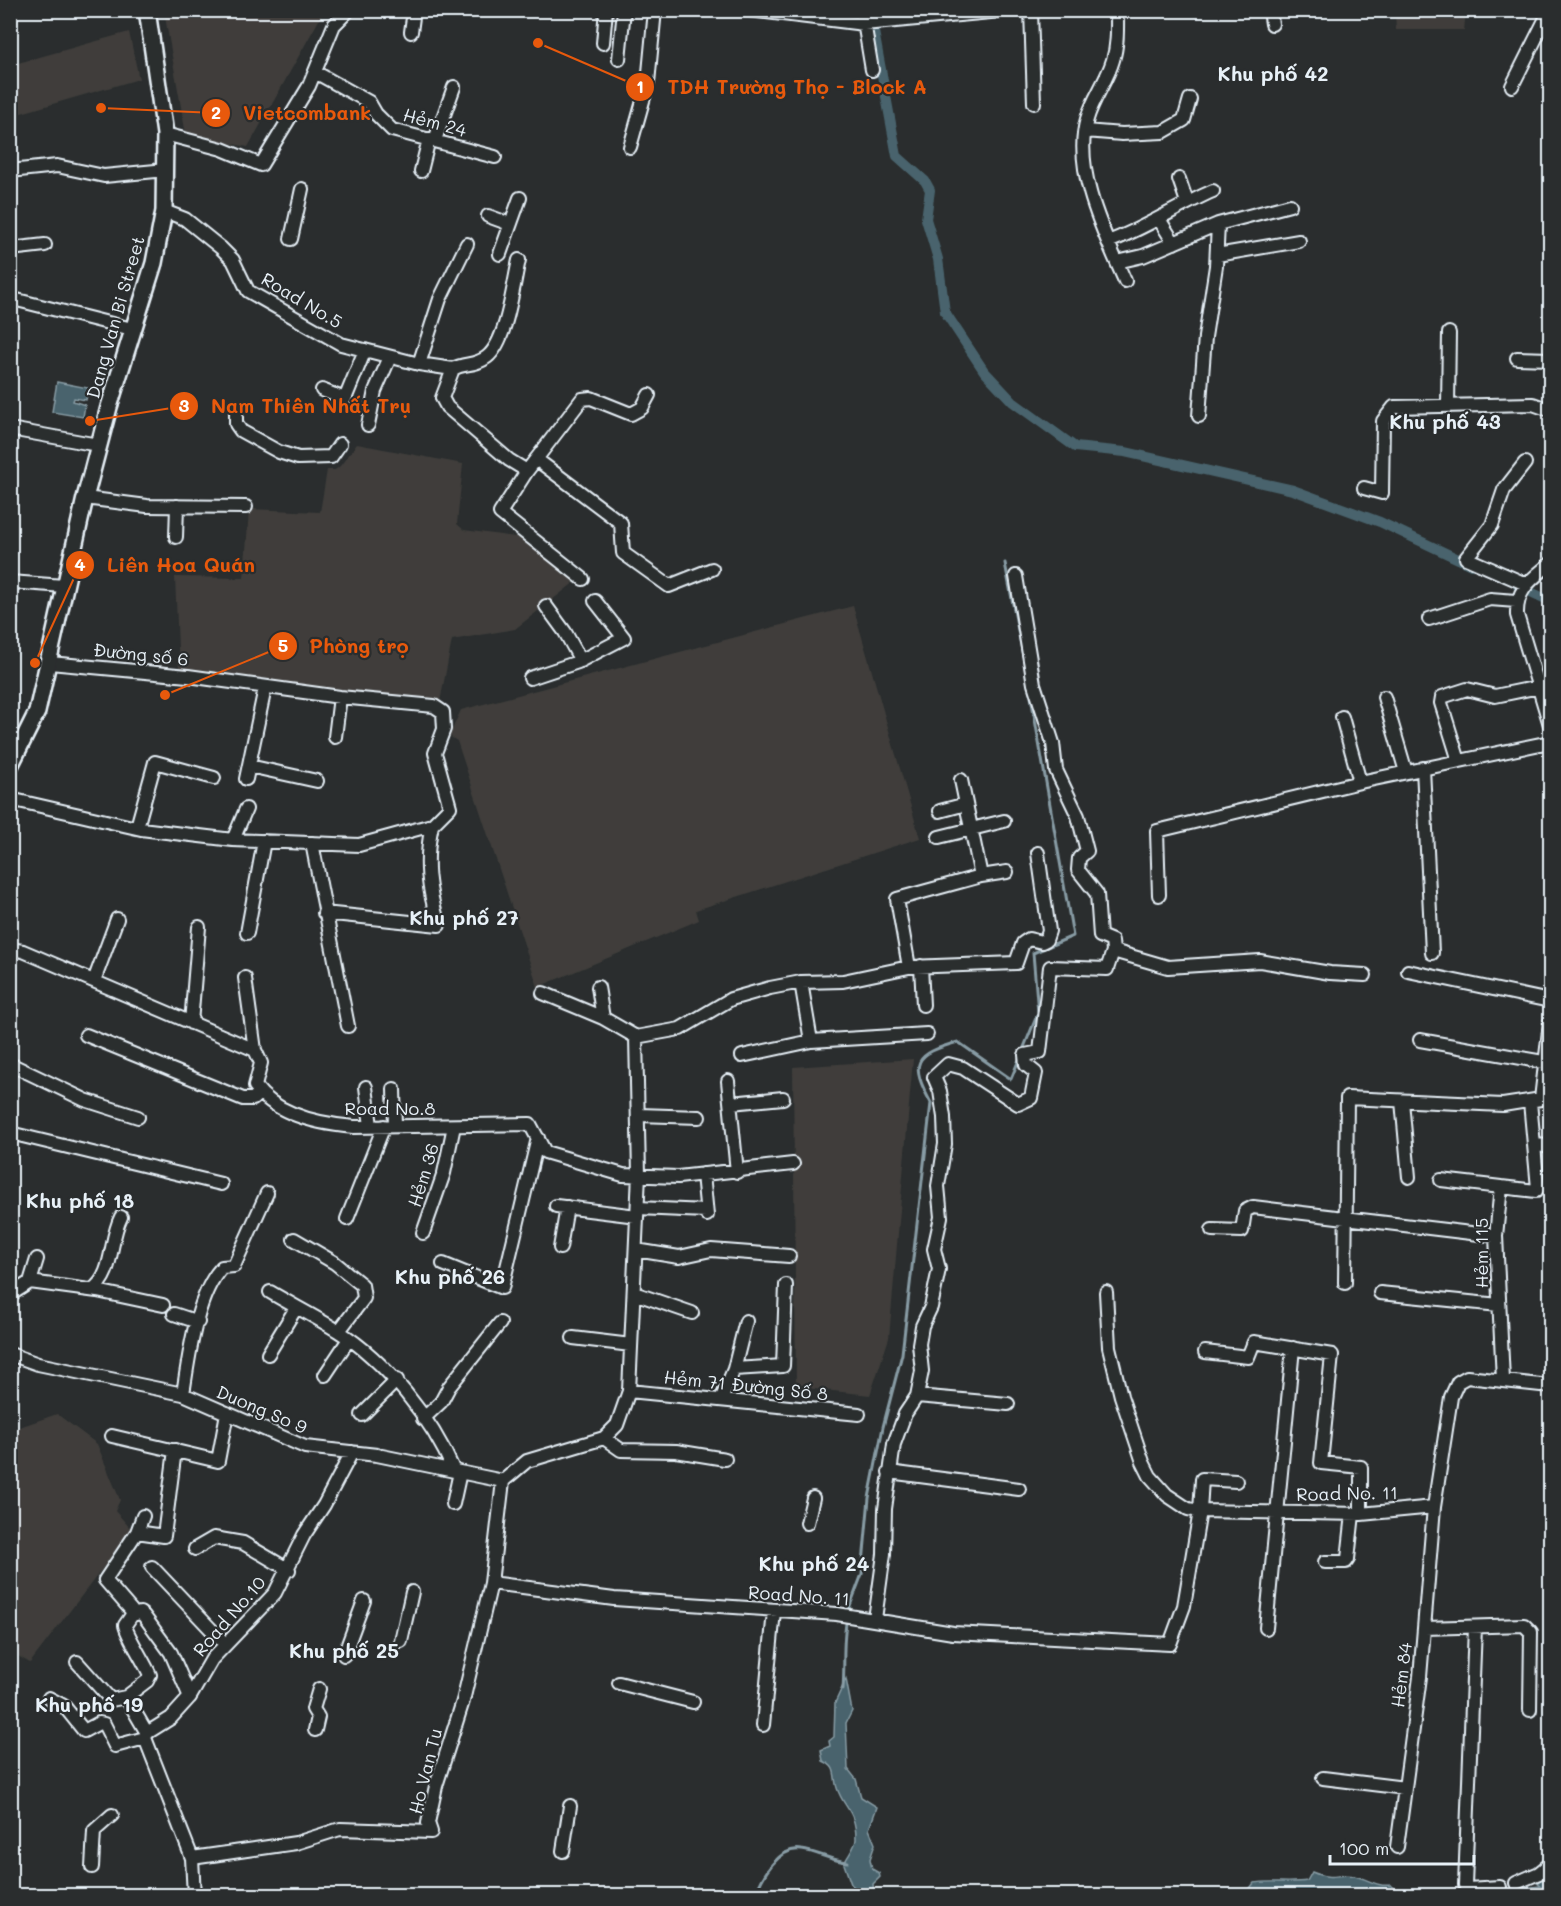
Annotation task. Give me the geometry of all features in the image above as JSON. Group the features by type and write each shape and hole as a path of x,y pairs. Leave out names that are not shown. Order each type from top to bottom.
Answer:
{"main road":[{"name":"Dang Van Bi Street","path":"10,766 37,712 98,445 154,262 164,211 165,134 147,10"}],"street":[{"path":"165,134 222,149 261,165 315,72 334,25 349,10"},
{"path":"411,32 414,10"},
{"path":"603,43 606,10"},
{"path":"620,59 624,10"},
{"path":"630,147 648,83 655,10"},
{"path":"749,10 864,24 1012,10"},
{"path":"862,10 872,70"},
{"path":"1031,10 1034,103"},
{"path":"1118,10 1118,38 1113,61 1087,119 1083,143 1099,224 1125,281"},
{"path":"1270,10 1272,24"},
{"path":"1512,86 1551,10"},
{"name":"Hẻm 24","path":"315,72 369,102 376,114 392,130 495,157"},
{"path":"420,171 454,87"},
{"path":"1085,131 1122,134 1163,132 1184,120 1190,99"},
{"path":"10,171 57,166 104,177 166,170"},
{"path":"1179,179 1187,202"},
{"path":"291,239 302,189"},
{"path":"1108,242 1142,229 1187,202 1214,191"},
{"path":"500,254 520,198"},
{"path":"1117,262 1143,256 1218,224 1290,205"},
{"name":"Road No.5","path":"164,211 185,219 221,248 233,260 248,291 341,344 419,364 453,369"},
{"path":"488,216 510,224"},
{"path":"1159,219 1174,243"},
{"path":"1199,416 1205,337 1212,305 1217,255 1218,224"},
{"path":"1217,255 1299,241"},
{"path":"419,364 440,299 467,244"},
{"path":"10,249 45,245"},
{"path":"519,260 502,332 494,348 487,357 473,365 460,365 453,369 442,398 447,407 509,460 527,471"},
{"path":"13,299 132,329"},
{"path":"1448,406 1449,333"},
{"path":"322,390 345,399 365,350"},
{"path":"368,425 375,391 390,357"},
{"path":"1517,358 1551,359"},
{"path":"583,579 500,513 527,471 584,398 631,414 642,408 649,395"},
{"path":"1364,488 1382,493 1383,421 1389,410 1394,407 1533,404 1551,410"},
{"path":"237,413 236,424 241,431 279,452 298,458 331,458 339,444"},
{"path":"10,429 98,445"},
{"path":"536,459 621,523 623,553 669,586 712,569"},
{"path":"1525,463 1504,490 1492,525 1466,558 1525,585"},
{"path":"85,498 147,506 246,507"},
{"path":"176,537 177,506"},
{"path":"1551,564 1525,585 1516,601 1517,615 1551,725"},
{"path":"873,1619 884,1554 885,1509 894,1444 905,1414 917,1396 922,1371 919,1344 922,1326 931,1307 939,1269 934,1249 941,1217 938,1186 945,1144 945,1126 940,1091 934,1077 948,1064 963,1068 1018,1104 1031,1098 1036,1073 1026,1065 1025,1055 1040,1052 1050,967 1107,969 1113,951 1112,941 1100,936 1097,894 1078,870 1079,858 1087,850 1078,816 1056,770 1053,743 1034,684 1016,576"},
{"path":"10,582 64,586"},
{"path":"1428,619 1490,599 1516,601"},
{"path":"530,678 580,661 624,638 596,602"},
{"path":"546,606 565,632 580,661"},
{"name":"Đường số 6","path":"50,663 189,676 265,688 434,706 443,712 444,729 435,753 450,803 447,813 432,825"},
{"path":"1459,761 1441,703 1442,697 1467,689 1495,696 1539,687"},
{"path":"246,779 265,688"},
{"path":"335,737 340,697"},
{"path":"1384,697 1406,772"},
{"path":"1342,717 1360,782"},
{"path":"1159,895 1157,831 1360,782 1551,742"},
{"path":"137,827 155,762 214,778"},
{"path":"249,766 317,781"},
{"path":"1423,768 1432,953"},
{"path":"961,780 981,876"},
{"path":"10,799 137,827 233,840 371,844 398,833 432,825 426,852 432,902 439,925 324,913"},
{"path":"940,812 966,804"},
{"path":"233,840 246,809"},
{"path":"939,837 971,831 1004,821"},
{"path":"247,933 264,841"},
{"path":"312,843 348,1026"},
{"path":"543,993 603,1018 636,1037 680,1029 731,999 770,988 801,982 843,981 915,967 1016,963 1023,943 1029,939 1042,942 1046,940 1049,931 1038,853"},
{"path":"923,1005 897,898 981,876 1007,872"},
{"path":"94,981 117,919"},
{"path":"191,1023 200,927"},
{"path":"10,949 23,951 255,1050"},
{"path":"1113,951 1168,967 1260,961 1330,973 1365,975"},
{"path":"1408,971 1551,1001"},
{"path":"86,1035 243,1099 253,1099 260,1092 255,1086 261,1063 255,1050 245,978"},
{"path":"801,982 812,1041"},
{"path":"598,987 603,1018"},
{"path":"1345,1283 1347,1098 1503,1105 1541,1099 1551,1022"},
{"path":"742,1056 812,1041 927,1034"},
{"path":"503,1481 527,1461 604,1438 617,1425 629,1391 639,1174 636,1037"},
{"path":"1420,1040 1547,1062"},
{"path":"10,1064 75,1096 138,1117"},
{"path":"728,1081 737,1172"},
{"path":"366,1087 383,1126"},
{"path":"347,1219 383,1126 394,1089"},
{"name":"Road No.8","path":"260,1092 274,1106 327,1125 530,1124 545,1152 623,1175 678,1177 794,1164"},
{"path":"731,1103 783,1098"},
{"path":"1402,1101 1409,1177"},
{"path":"1530,1102 1536,1191"},
{"path":"639,1115 699,1116"},
{"name":"Hẻm 36","path":"423,1233 446,1165 454,1126"},
{"path":"10,1133 221,1184"},
{"path":"443,1264 502,1288 538,1138"},
{"path":"1534,1144 1551,1146"},
{"path":"560,1248 561,1206 637,1212 707,1213 704,1174"},
{"path":"1441,1180 1551,1192"},
{"name":"Hẻm 115","path":"1501,1187 1496,1236 1503,1380"},
{"path":"183,1394 198,1322 212,1279 222,1267 234,1266 267,1193"},
{"path":"1212,1230 1242,1231 1245,1211 1250,1207 1496,1236"},
{"path":"92,1290 105,1276 115,1228 121,1217"},
{"path":"294,1239 335,1263 362,1285 364,1298 325,1375"},
{"path":"636,1250 679,1257 711,1250 789,1256"},
{"path":"10,1295 30,1282 37,1259"},
{"path":"30,1282 92,1290 163,1305"},
{"path":"734,1369 783,1366 786,1285"},
{"path":"270,1292 344,1335 398,1380 457,1471 453,1504"},
{"path":"1106,1292 1109,1347 1121,1396 1143,1462 1150,1476 1167,1495 1188,1509 1200,1511 1202,1479 1236,1481"},
{"path":"634,1293 692,1313"},
{"path":"1380,1293 1499,1305"},
{"path":"268,1354 296,1308"},
{"path":"174,1314 198,1322"},
{"path":"721,1400 734,1369 746,1321"},
{"path":"423,1419 441,1402 448,1387 500,1323"},
{"path":"573,1338 631,1345"},
{"path":"1205,1352 1248,1357 1254,1342 1332,1355 1322,1463 1361,1467 1357,1514 1348,1560 1346,1562 1325,1562"},
{"path":"1266,1628 1275,1512 1293,1348"},
{"name":"Duong So 9","path":"10,1354 38,1364 183,1394 305,1448 352,1452 503,1481"},
{"path":"1434,1507 1451,1397 1458,1382 1467,1377 1551,1386"},
{"path":"362,1415 398,1380"},
{"name":"Hẻm 71 Đường Số 8","path":"629,1391 859,1414"},
{"path":"917,1396 1008,1404"},
{"path":"112,1436 175,1449 218,1461 227,1413"},
{"path":"604,1438 621,1450 676,1451 725,1458"},
{"path":"137,1532 164,1536 175,1449"},
{"name":"Road No.10","path":"49,1698 64,1706 84,1731 99,1723 104,1724 115,1746 146,1735 171,1718 190,1698 212,1659 275,1593 289,1570 304,1535 324,1505 352,1452"},
{"path":"889,1472 1019,1489"},
{"name":"Ho Van Tu","path":"192,1858 296,1843 340,1829 431,1832 428,1823 436,1786 463,1701 491,1583 503,1481"},
{"path":"807,1523 813,1498"},
{"name":"Road No. 11","path":"491,1583 614,1599 837,1614 953,1633 1170,1644 1184,1606 1200,1511 1357,1514 1434,1507"},
{"name":"Hẻm 84","path":"1397,1847 1425,1628 1434,1507"},
{"path":"132,1615 105,1580 137,1532 143,1516"},
{"path":"195,1549 214,1538 243,1543 289,1570"},
{"path":"152,1567 225,1644"},
{"path":"401,1641 412,1592"},
{"path":"345,1655 364,1601"},
{"path":"763,1725 774,1611"},
{"path":"77,1662 111,1700 126,1697 150,1679 140,1652 125,1629 132,1615 140,1613 171,1653 190,1698"},
{"path":"1425,1628 1524,1625 1528,1628 1531,1632 1530,1710"},
{"path":"1475,1627 1464,1885 1467,1889 1500,1887"},
{"path":"619,1683 693,1702"},
{"path":"315,1730 318,1717 313,1710 319,1689"},
{"path":"126,1697 146,1735 192,1858 194,1896"},
{"path":"1323,1778 1405,1788"},
{"path":"563,1851 570,1806"},
{"path":"92,1867 94,1831 112,1815"},
{"path":"1516,1883 1539,1873 1551,1864"}],"shaded area":[{"path":"164,11 324,11 248,147 186,135"},
{"path":"1395,11 1466,11 1464,30 1396,30"},
{"path":"129,32 139,79 11,116 11,65"},
{"path":"357,444 463,464 457,524 464,530 529,539 577,579 515,629 452,640 440,702 179,671 175,577 244,578 249,509 320,512 327,470 335,470 340,466"},
{"path":"853,606 920,838 696,910 699,920 538,987 457,741 449,736 461,710"},
{"path":"913,1059 889,1338 870,1395 796,1387 793,1067"},
{"path":"57,1414 97,1444 120,1500 115,1511 132,1530 30,1663 11,1652 11,1430"},
{"path":"126,1889 126,1895 46,1895"}],"water":[{"path":"57,382 88,388 86,400 74,398 73,401 85,405 83,417 52,412"},
{"path":"846,1679 852,1711 846,1723 848,1769 856,1779 861,1797 877,1807 869,1829 875,1844 870,1859 872,1869 879,1873 880,1877 873,1884 874,1895 862,1895 851,1884 844,1864 856,1842 854,1822 837,1788 833,1769 823,1761 821,1750 830,1746 829,1741 834,1737 835,1703"},
{"path":"1550,1870 1550,1895 1516,1896 1522,1888 1541,1886 1537,1883"},
{"path":"1312,1872 1325,1876 1348,1875 1377,1884 1391,1885 1400,1895 1231,1895 1236,1891 1248,1891 1254,1883 1307,1881"}],"waterway":[{"path":"870,10 897,156 925,181 930,190 926,219 938,259 945,312 984,371 1013,402 1075,447 1125,452 1293,490 1380,522 1471,565"},
{"path":"1005,563 1023,656"},
{"path":"1518,586 1550,601"},
{"path":"848,1611 862,1574 869,1498 883,1427 902,1354 931,1103 920,1078 918,1069 920,1062 932,1051 958,1042 1011,1079 1038,1013 1033,953 1073,936 1030,691"},
{"path":"843,1689 847,1618"},
{"path":"755,1896 772,1864 794,1850 848,1862"}],"place":[{"name":"TDH Trường Thọ - Block A","path":"538,43"},
{"name":"Vietcombank","path":"101,108"},
{"name":"Nam Thiên Nhất Trụ","path":"90,421"},
{"name":"Liên Hoa Quán","path":"35,663"},
{"name":"Phòng trọ","path":"165,695"}],"district":[{"name":"Khu phố 42","path":"1273,73"},
{"name":"Khu phố 43","path":"1445,421"},
{"name":"Khu phố 27","path":"464,917"},
{"name":"Khu phố 18","path":"80,1200"},
{"name":"Khu phố 26","path":"450,1276"},
{"name":"Khu phố 24","path":"814,1563"},
{"name":"Khu phố 25","path":"344,1650"},
{"name":"Khu phố 19","path":"89,1704"}]}
